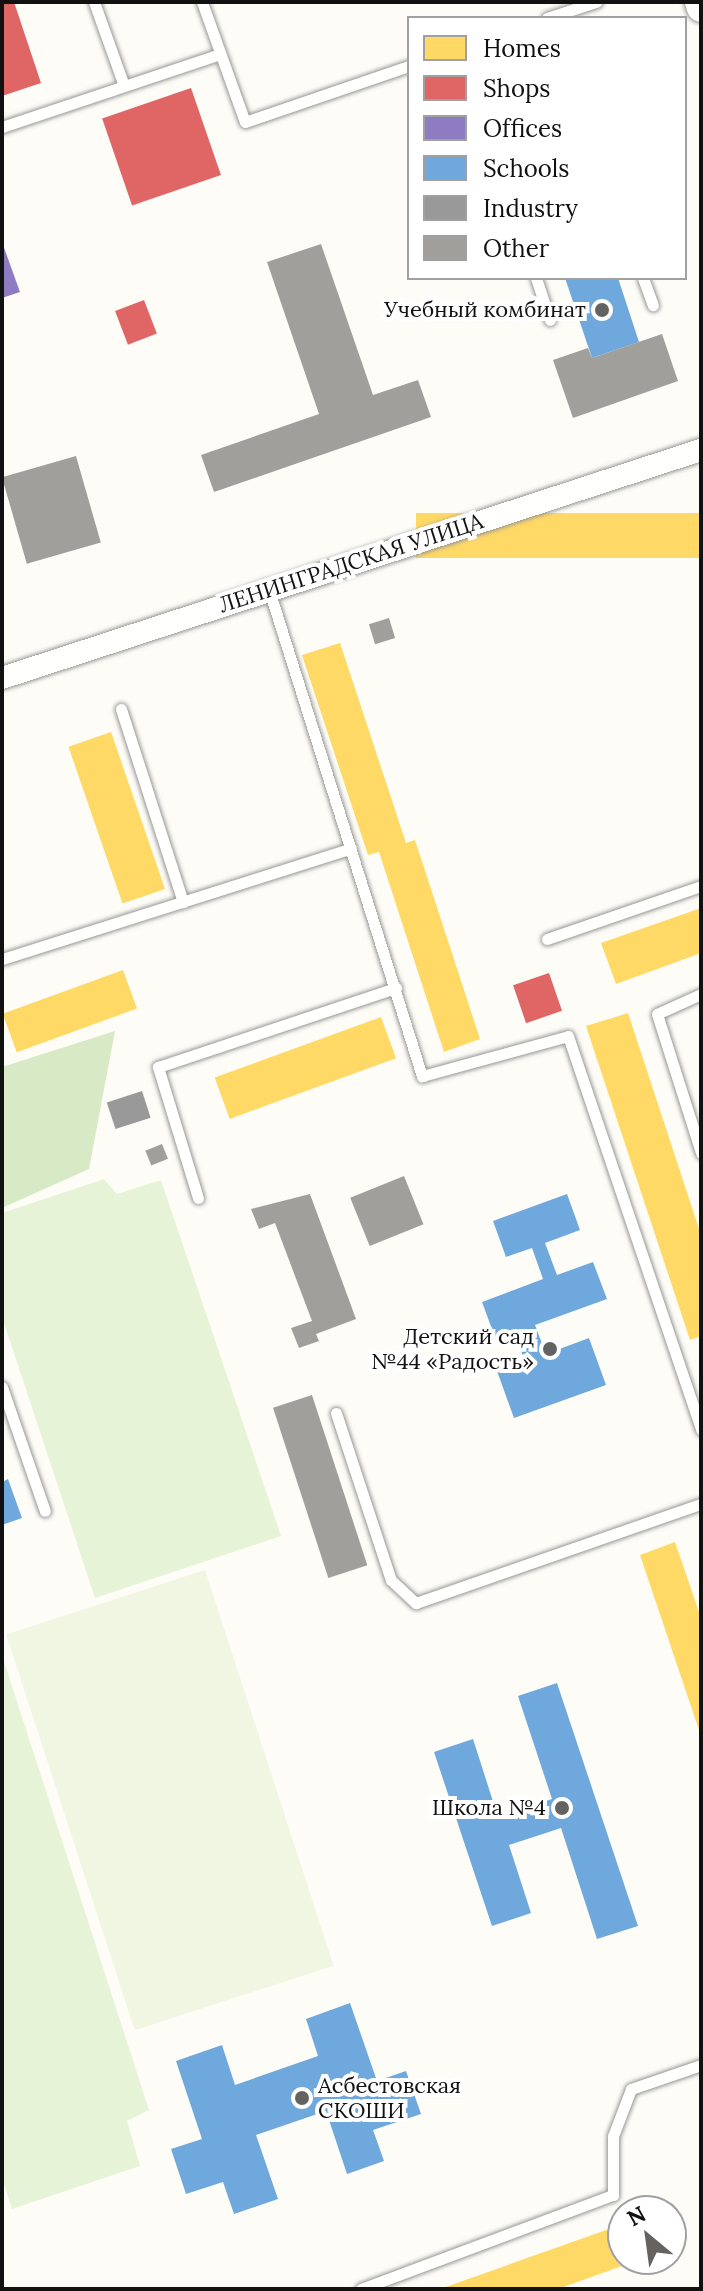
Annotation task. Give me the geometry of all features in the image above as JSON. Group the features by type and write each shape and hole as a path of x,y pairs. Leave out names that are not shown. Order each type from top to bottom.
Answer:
{"street":[{"path":"699,2 701,8"},
{"name":"ЛЕНИНГРАДСКАЯ УЛИЦА","path":"2,678 701,450"}],"lane":[{"path":"94,2 124,86"},
{"path":"202,2 245,122 407,67"},
{"path":"556,16 596,2"},
{"path":"2,127 220,54"},
{"path":"537,280 550,320"},
{"path":"644,280 653,305"},
{"path":"269,589 422,1076 568,1036 700,1422"},
{"path":"121,709 183,902"},
{"path":"2,959 351,848"},
{"path":"547,939 701,886"},
{"path":"198,1198 158,1067 396,988"},
{"path":"701,994 657,1014 701,1153"},
{"path":"2,1387 45,1511"},
{"path":"336,1413 391,1580 416,1603 701,1504"},
{"path":"361,2289 386,2285 613,2195 613,2136 631,2089 701,2065"}],"green space":[{"path":"115,1031 89,1169 2,1208 2,1067"},
{"path":"104,1179 117,1194 161,1180 281,1536 95,1598 2,1317 2,1213"},
{"path":"205,1570 334,1966 135,2030 6,1635"},
{"path":"2,1655 149,2110 127,2121 140,2166 12,2209 2,2178"}],"building: Homes":[{"path":"416,513 701,513 701,558 416,558"},
{"path":"340,643 406,843 415,840 480,1039 444,1052 379,852 368,855 302,655"},
{"path":"111,732 165,889 122,904 68,747"},
{"path":"701,908 701,953 616,984 601,943"},
{"path":"123,970 137,1009 17,1052 3,1014"},
{"path":"628,1013 701,1235 701,1336 690,1340 586,1026"},
{"path":"381,1017 396,1058 230,1119 215,1078"},
{"path":"675,1542 701,1618 700,1733 640,1555"},
{"path":"607,2230 607,2271 558,2289 440,2289"}],"building: Shops":[{"path":"2,2 14,2 41,83 2,96"},
{"path":"191,88 221,175 132,206 102,119"},
{"path":"144,300 157,334 128,345 115,311"},
{"path":"549,973 562,1011 526,1023 513,985"}],"building: Offices":[{"path":"2,242 20,292 2,298"}],"building: Schools":[{"name":"Учебный комбинат","path":"566,280 619,280 639,342 592,358"},
{"path":"567,1194 580,1230 545,1243 557,1275 593,1262 607,1299 535,1325 546,1354 589,1338 606,1385 514,1418 497,1371 525,1361 514,1333 496,1340 482,1302 543,1279 532,1248 506,1257 493,1221"},
{"path":"8,1479 22,1518 2,1525 2,1482"},
{"name":"Школа №4","path":"557,1683 638,1926 597,1939 561,1828 509,1845 531,1913 492,1926 434,1752 473,1739 498,1817 552,1799 518,1696"},
{"name":"Асбестовская СКОШИ","path":"350,2003 377,2081 406,2071 421,2114 373,2130 384,2161 347,2174 326,2111 256,2135 278,2199 234,2214 223,2182 186,2194 171,2149 202,2139 176,2061 222,2045 235,2085 318,2056 306,2019"}],"building: Industry":[{"path":"142,1091 151,1118 115,1129 107,1102"}],"building: Other":[{"path":"321,244 373,395 418,380 431,417 214,492 201,455 319,414 267,262"},
{"path":"662,334 678,381 573,418 553,360 588,348 592,358"},
{"path":"76,456 101,543 27,564 2,477"},
{"path":"389,618 395,638 375,644 369,624"},
{"path":"162,1144 168,1159 151,1166 145,1151"},
{"path":"404,1176 423,1224 370,1246 350,1198"},
{"path":"310,1194 356,1319 316,1334 319,1341 299,1348 291,1328 312,1321 275,1223 259,1229 251,1209"},
{"path":"312,1395 367,1565 328,1578 273,1408"}],"place":[{"name":"Учебный комбинат","path":"602,310"},
{"name":"Детский сад №44 «Радость»","path":"550,1349"},
{"name":"Школа №4","path":"562,1808"},
{"name":"Асбестовская СКОШИ","path":"302,2098"}]}
